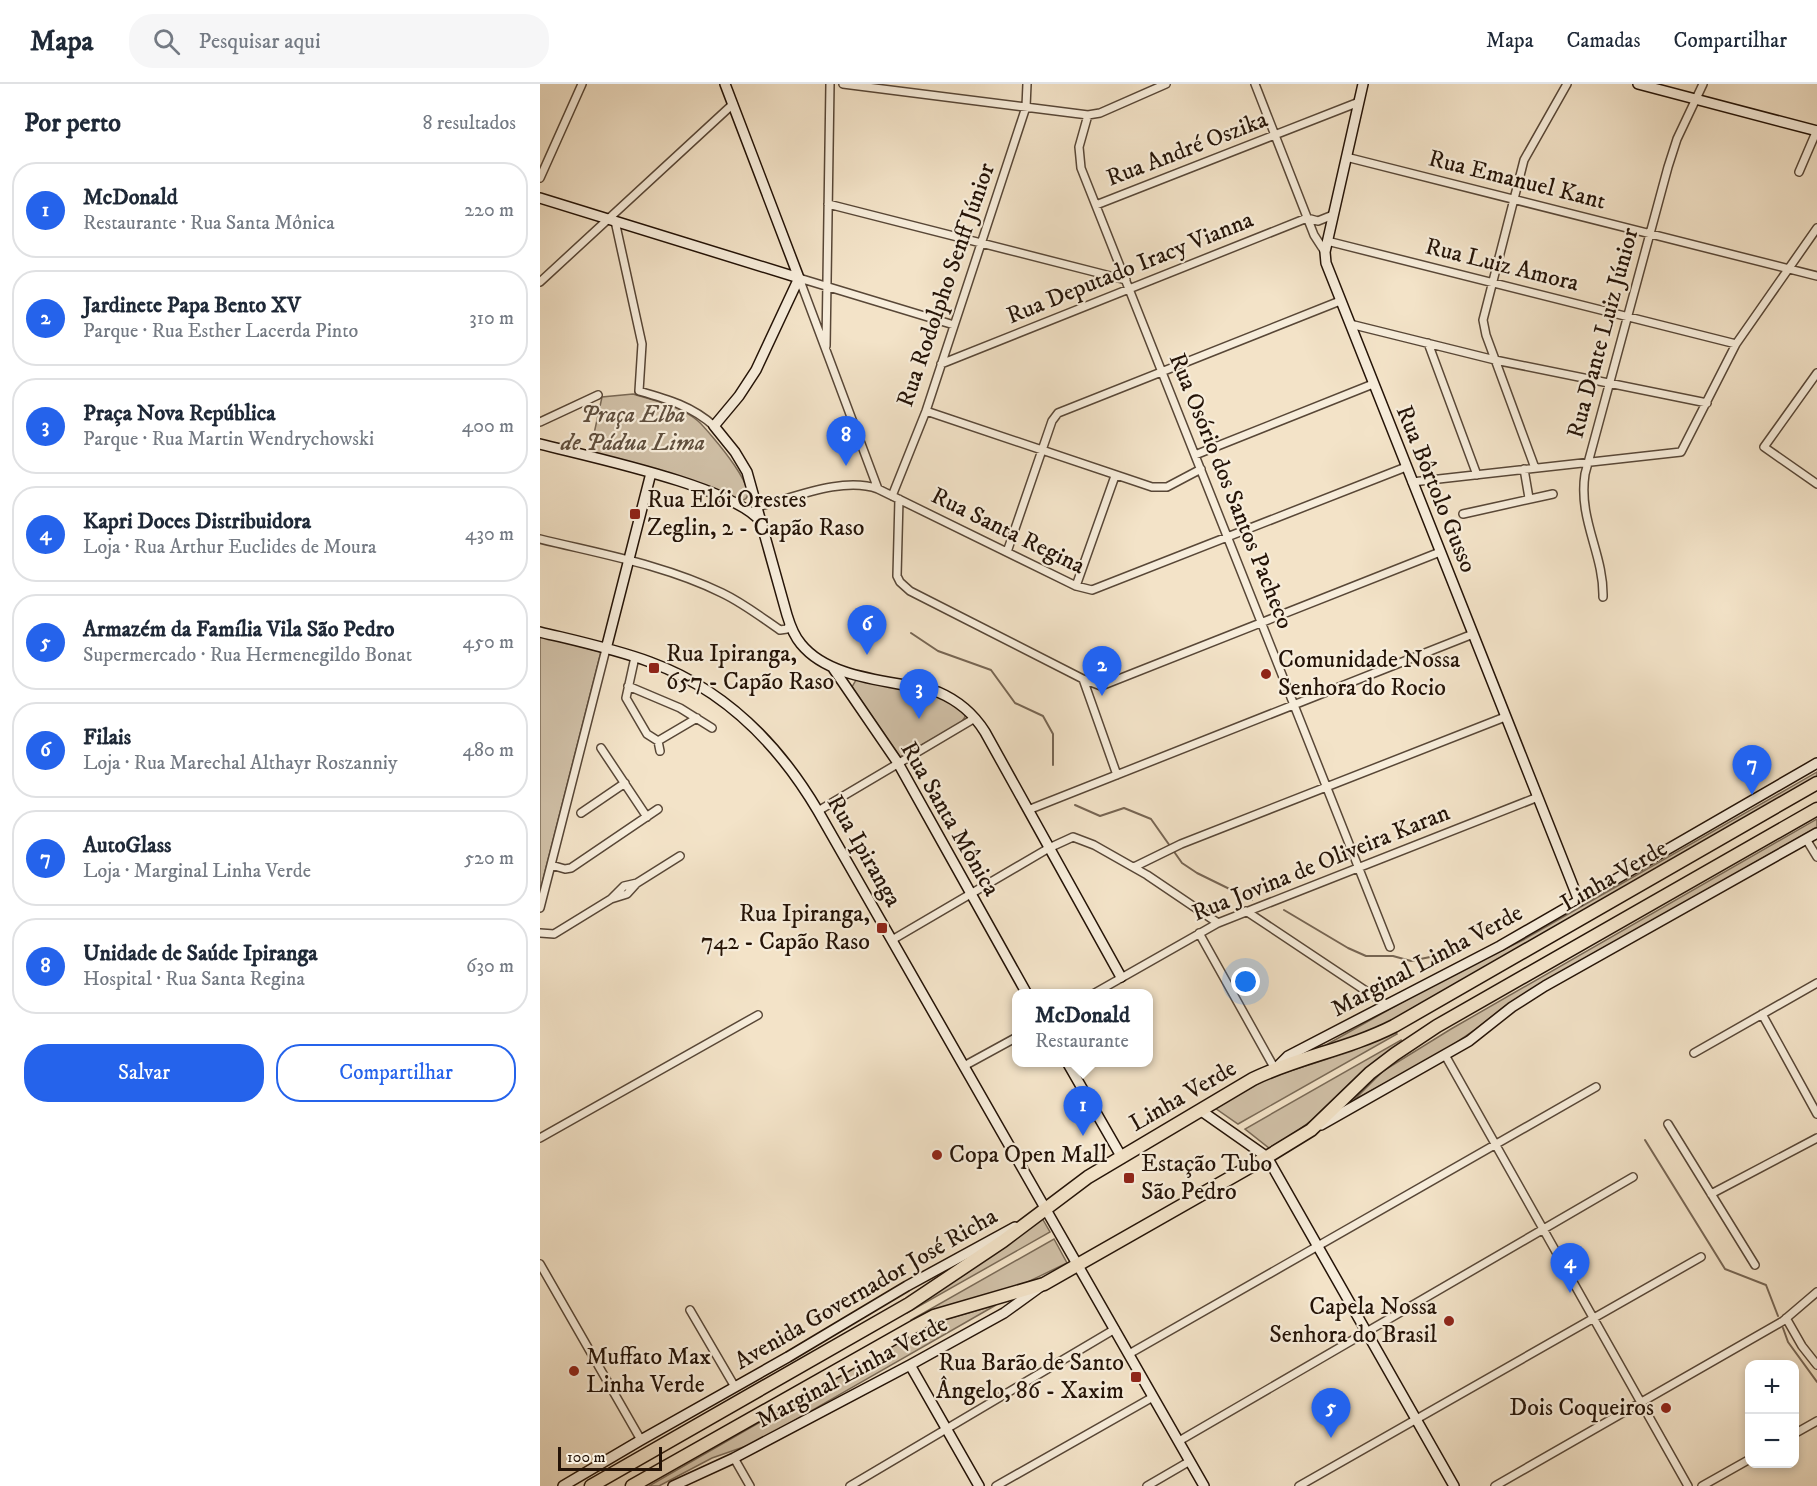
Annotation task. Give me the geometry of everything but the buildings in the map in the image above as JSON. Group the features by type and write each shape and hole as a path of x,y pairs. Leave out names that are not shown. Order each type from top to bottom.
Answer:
{"highway":[{"name":"Linha Verde","path":"591,1486 909,1304 1003,1241 1088,1177 1253,1079 1275,1069 1347,1047 1394,1026 1817,783"},
{"name":"Linha Verde","path":"632,1486 934,1316 1044,1284 1267,1157 1311,1130 1370,1073 1437,1026 1817,810"}],"main road":[{"path":"725,84 799,278 752,377 714,426 742,463 757,507 790,624 800,643 816,658 833,668 938,692 960,703 975,718 1121,977"},
{"name":"Rua Bôrtolo Gusso","path":"1363,84 1327,241 1326,263 1579,901"},
{"path":"1638,84 1817,130"},
{"path":"540,198 799,278"},
{"path":"540,444 651,473 710,492 756,516 762,524"},
{"path":"606,649 651,473"},
{"path":"742,508 749,504 753,494"},
{"name":"Rua Ipiranga","path":"540,632 635,657 687,679 736,711 784,760 819,811 1204,1486"},
{"name":"Rua Santa Mônica","path":"833,668 898,764 1026,989"},
{"name":"Marginal Linha Verde","path":"1275,1069 1288,1056 1500,946 1817,763"},
{"path":"1311,1130 1469,1041 1512,1007 1545,986 1817,833"},
{"path":"1070,1067 1121,1156"},
{"path":"1200,1110 1267,1157 1454,1486"},
{"name":"Avenida Governador José Richa","path":"563,1486 907,1286 1034,1218"},
{"name":"Marginal Linha Verde","path":"673,1486 734,1458 910,1365 1004,1313 1044,1284"},
{"path":"910,1365 979,1486"}],"street":[{"path":"540,178 582,84"},
{"path":"825,346 830,84"},
{"path":"843,84 1088,115 1100,113 1166,84"},
{"name":"Rua Rodolpho Senff Júnior","path":"896,498 1026,107 1027,84"},
{"path":"1255,84 1307,218 1317,241 1325,252"},
{"path":"1535,468 1495,360 1483,320 1524,160 1567,84"},
{"name":"Rua Dante Luiz Júnior","path":"1603,597 1603,576 1591,539 1583,495 1589,461 1671,157 1703,84"},
{"name":"Rua André Oszika","path":"1096,206 1359,102"},
{"path":"540,282 611,220 733,104"},
{"name":"Rua Osório dos Santos Pacheco","path":"1088,115 1079,154 1082,168 1390,947"},
{"path":"1799,172 1817,130"},
{"name":"Rua Emanuel Kant","path":"1346,157 1817,276"},
{"path":"828,204 1126,280"},
{"name":"Rua Deputado Iracy Vianna","path":"941,364 1307,218 1318,221 1333,215"},
{"path":"611,220 642,344 639,391 685,406 714,426"},
{"path":"1412,482 1681,452 1736,344 1817,228"},
{"name":"Rua Luiz Amora","path":"1327,241 1736,344"},
{"path":"799,278 954,325"},
{"path":"799,278 879,489"},
{"path":"1007,552 1052,421 1058,413 1340,301"},
{"path":"1350,324 1495,360 1707,403"},
{"path":"1428,343 1477,475"},
{"path":"1817,373 1764,447 1817,484"},
{"path":"1195,455 1373,384"},
{"path":"540,422 598,395"},
{"path":"926,411 1144,485 1160,488 1175,484 1201,469"},
{"name":"Rua Santa Regina","path":"757,507 846,484 863,485 879,489 1076,586 1092,590 1407,467"},
{"path":"1524,469 1529,498"},
{"path":"1076,586 1115,476"},
{"path":"1463,514 1553,494"},
{"path":"896,498 897,570 900,582 904,586 1083,679 1101,686 1440,552"},
{"path":"540,539 668,572 722,593 762,616 778,629 785,630 790,624"},
{"path":"1028,810 1473,634"},
{"path":"540,908 606,649"},
{"path":"635,657 626,698 647,734 658,741"},
{"path":"1083,679 1117,775"},
{"path":"628,686 666,701 712,728"},
{"path":"1134,867 1181,844 1505,717"},
{"path":"658,741 696,718"},
{"path":"819,811 975,718"},
{"path":"658,741 660,751"},
{"path":"601,747 647,817"},
{"path":"581,813 625,783"},
{"name":"Rua Jovina de Oliveira Karan","path":"1100,989 1218,923 1538,797"},
{"path":"551,865 565,869 571,868 658,809"},
{"path":"892,940 1068,838 1078,838 1134,867 1218,923"},
{"path":"1806,839 1817,858"},
{"path":"540,933 554,934 611,899 624,886 637,883 680,856"},
{"path":"1246,911 1387,1005"},
{"path":"1199,933 1275,1069"},
{"path":"1694,1053 1817,983"},
{"path":"1762,1014 1817,1114"},
{"path":"540,1138 758,1015"},
{"path":"964,1066 1012,1039"},
{"path":"1445,1055 1688,1486"},
{"path":"1129,1354 1596,1088"},
{"path":"1668,1124 1755,1265"},
{"path":"1711,1194 1817,1138"},
{"path":"1179,1442 1633,1177"},
{"path":"1299,1486 1701,1257"},
{"path":"540,1264 641,1440"},
{"path":"1494,1486 1784,1319 1817,1292"},
{"path":"690,1310 735,1387"},
{"path":"1784,1319 1817,1365"},
{"path":"850,1486 1115,1329"},
{"path":"996,1486 1153,1397"},
{"path":"1799,1431 1817,1421"},
{"path":"734,1458 750,1486"},
{"path":"1147,1486 1190,1461"},
{"path":"1701,1486 1745,1461"}],"green space":[{"name":"Praça Elba de Pádua Lima","path":"633,394 676,408 698,421 743,479 747,491 746,499 736,500 590,452 602,397"},
{"path":"540,636 601,652 540,891"},
{"path":"860,678 944,698 965,713 965,717 961,723 900,757 852,687"},
{"path":"1817,772 1817,779 1392,1021 1349,1040 1297,1055 1313,1045 1315,1048 1326,1045 1438,982 1523,940"},
{"path":"1817,819 1817,827 1505,1006 1439,1054 1354,1100 1383,1071 1451,1029"},
{"path":"1395,1031 1397,1034 1238,1124 1215,1108 1268,1078 1352,1051"},
{"path":"1401,1040 1402,1043 1338,1099 1305,1125 1269,1148 1245,1129"},
{"path":"1042,1218 1050,1232 907,1313 906,1311 965,1274"},
{"path":"1054,1239 1067,1263 1015,1288 912,1322 911,1320"},
{"path":"996,1305 755,1443 712,1458 659,1486 649,1486 933,1323"}],"waterway":[{"path":"911,633 938,651 991,670 1015,703 1043,716 1053,734 1053,765"},
{"path":"1075,805 1100,816 1124,808 1151,819 1182,863 1197,873 1252,900"},
{"path":"1284,910 1348,948 1366,956 1393,956 1411,961 1430,957"},
{"path":"1645,1140 1725,1269 1766,1285 1778,1316"},
{"path":"1783,1328 1788,1342 1817,1382"}],"place":[{"name":"Unidade de Saúde Ipiranga","path":"846,466"},
{"name":"Rua Elói Orestes Zeglin, 2 - Capão Raso","path":"635,514"},
{"name":"Filais","path":"867,655"},
{"name":"Rua Ipiranga, 657 - Capão Raso","path":"654,668"},
{"name":"Comunidade Nossa Senhora do Rocio","path":"1266,674"},
{"name":"Jardinete Papa Bento XV","path":"1102,696"},
{"name":"Praça Nova República","path":"919,719"},
{"name":"AutoGlass","path":"1752,795"},
{"name":"Rua Ipiranga, 742 - Capão Raso","path":"882,928"},
{"name":"McDonald","path":"1083,1136"},
{"name":"Copa Open Mall","path":"937,1155"},
{"name":"Estação Tubo São Pedro","path":"1129,1178"},
{"name":"Kapri Doces Distribuidora","path":"1570,1293"},
{"name":"Capela Nossa Senhora do Brasil","path":"1449,1321"},
{"name":"Muffato Max Linha Verde","path":"574,1371"},
{"name":"Rua Barão de Santo Ângelo, 86 - Xaxim","path":"1136,1377"},
{"name":"Dois Coqueiros","path":"1666,1408"},
{"name":"Armazém da Família Vila São Pedro","path":"1331,1438"}]}
